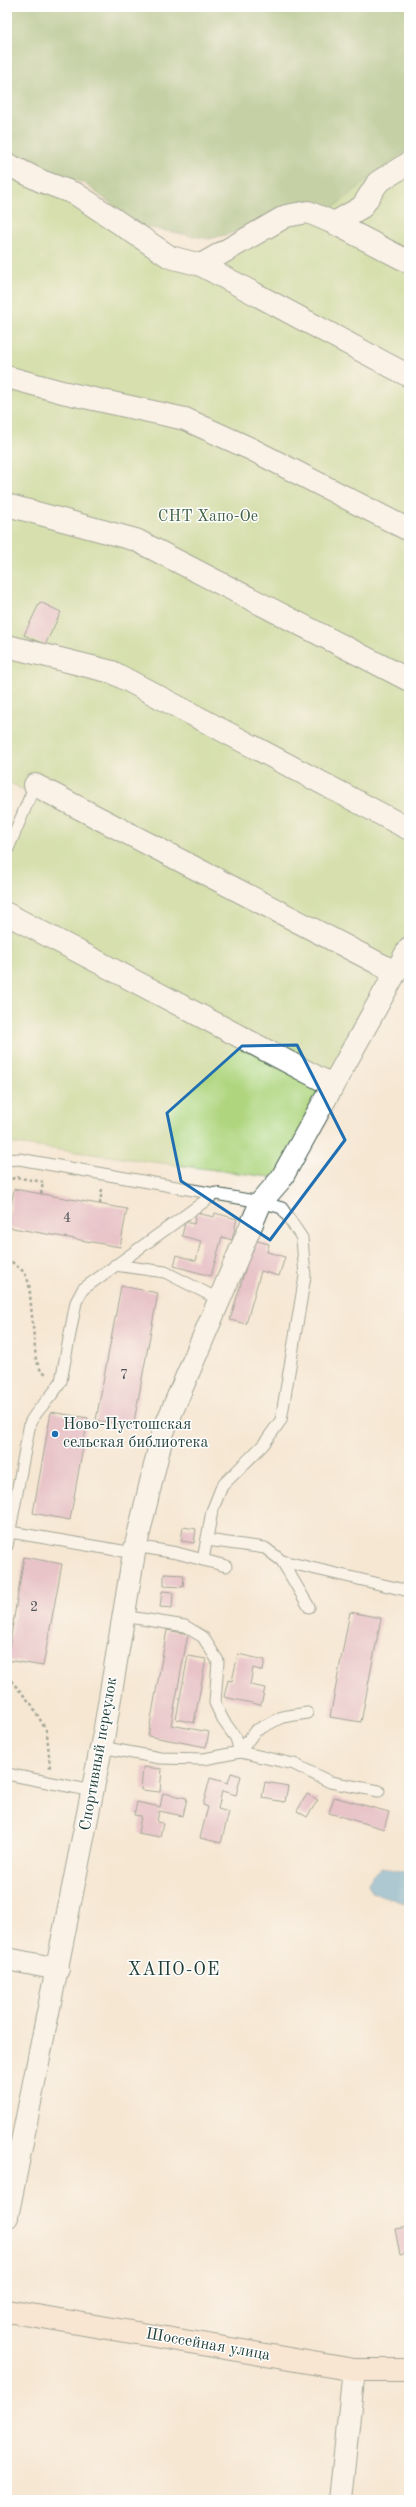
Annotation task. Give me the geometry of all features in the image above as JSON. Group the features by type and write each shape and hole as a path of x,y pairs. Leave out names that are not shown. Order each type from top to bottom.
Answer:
{"street":[{"path":"334,223 362,207 378,182 409,163"},
{"path":"7,164 41,181 76,194 170,257 201,265 409,376"},
{"path":"201,265 286,216 308,212 334,223 409,262"},
{"path":"7,377 62,392 185,419 251,448 409,530"},
{"path":"7,505 136,540 409,680"},
{"path":"7,646 112,672 409,829"},
{"path":"35,785 395,972"},
{"path":"7,914 332,1085"},
{"name":"Спортивный переулок","path":"7,2217 13,2160 58,1969 101,1748 135,1549 163,1432 218,1299 261,1202 281,1179 409,948"},
{"path":"7,1959 58,1969"},
{"name":"Шоссейная улица","path":"7,2311 354,2370 409,2370"},
{"path":"340,2500 354,2370"}],"lane":[{"path":"7,850 35,785"},
{"path":"7,1160 19,1159 261,1202 282,1208 302,1238 304,1284 281,1420 263,1445 222,1486 212,1511 204,1560"},
{"path":"7,1546 30,1423 37,1410 55,1393 62,1381 76,1302 83,1289 216,1193"},
{"path":"115,1265 165,1272 218,1299"},
{"path":"10,1532 135,1549 204,1560 226,1566"},
{"path":"207,1540 265,1548 282,1561 309,1607"},
{"path":"282,1561 409,1592"},
{"path":"124,1616 185,1626 203,1638 218,1661 215,1703 223,1720 236,1738 240,1752"},
{"path":"240,1752 255,1731 282,1717 307,1713"},
{"path":"101,1748 160,1758 204,1759 240,1752 294,1764 330,1782 379,1791"},
{"path":"7,1774 93,1790"}],"path":[{"path":"7,1183 15,1177 43,1182"},
{"path":"7,1258 24,1272 29,1283 36,1360 41,1371 62,1381"},
{"path":"7,1676 32,1705 47,1732 52,1783"}],"highlighted area":[{"path":"297,1045 345,1140 270,1240 181,1181 167,1113 242,1046"}],"green space":[{"path":"7,7 409,7 409,147 334,207 209,239 140,226 84,183 7,158"},
{"name":"СНТ Хапо-Ое","path":"409,149 409,965 338,1090 293,1180 7,1143 7,834 27,792 7,781 7,160 170,250 200,253 369,175"}],"water":[{"path":"381,1868 409,1872 409,1905 372,1892 368,1884 372,1875"}],"building":[{"path":"40,602 61,612 45,645 24,635"},
{"path":"14,1189 127,1209 120,1247 7,1227"},
{"path":"196,1213 214,1217 215,1213 237,1219 232,1240 222,1237 211,1276 174,1266 177,1255 196,1261 201,1241 182,1236 185,1222 194,1224"},
{"path":"254,1240 269,1244 267,1252 285,1257 279,1276 261,1271 246,1324 230,1320"},
{"path":"121,1286 158,1293 133,1427 96,1420"},
{"path":"51,1412 88,1418 70,1520 33,1513"},
{"path":"183,1527 196,1529 194,1543 181,1541"},
{"path":"24,1557 62,1564 43,1666 7,1660"},
{"path":"164,1574 184,1575 183,1587 164,1586"},
{"path":"162,1591 173,1592 172,1608 160,1607"},
{"path":"350,1612 381,1618 361,1722 330,1717"},
{"path":"167,1630 188,1634 171,1725 209,1732 206,1747 148,1736"},
{"path":"238,1654 265,1660 263,1671 253,1668 250,1685 265,1688 261,1705 224,1697 228,1680 232,1681"},
{"path":"188,1656 206,1659 194,1723 176,1719"},
{"path":"143,1767 162,1769 160,1792 141,1790"},
{"path":"231,1773 241,1776 236,1795 222,1791 218,1809 229,1812 221,1843 200,1838 208,1807 203,1805 210,1778 228,1783"},
{"path":"265,1782 288,1786 285,1802 262,1798"},
{"path":"163,1793 187,1798 183,1816 159,1811 157,1822 163,1823 160,1837 138,1833 141,1816 134,1815 137,1802 160,1807"},
{"path":"307,1794 318,1800 307,1817 297,1811"},
{"path":"334,1797 389,1812 384,1829 329,1813"},
{"path":"409,2227 409,2253 400,2255 395,2229"}],"place":[{"name":"Ново-Пустошская сельская библиотека","path":"55,1434"}],"district":[{"name":"ХАПО-ОЕ","path":"174,1970"}]}
